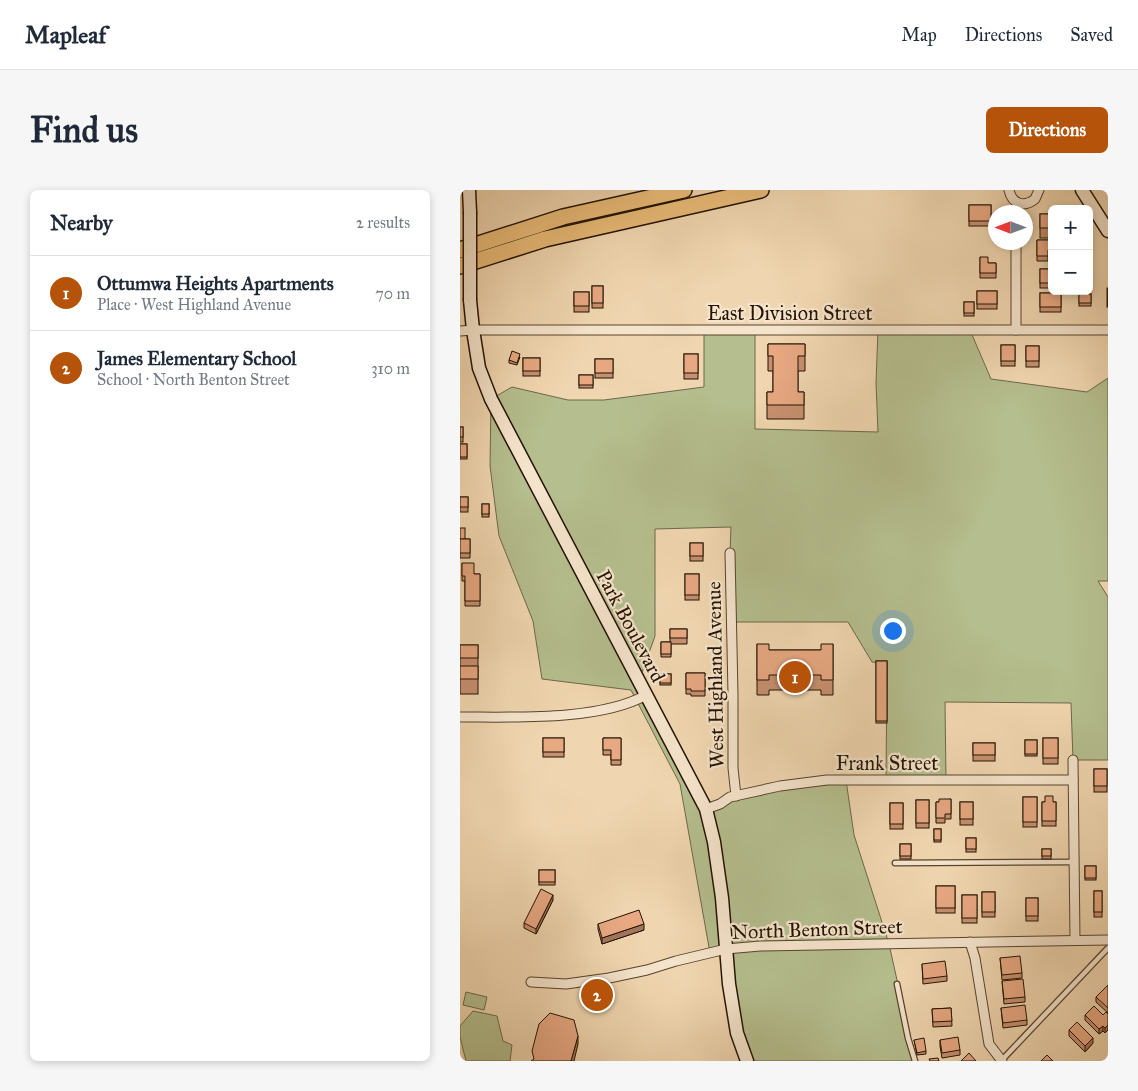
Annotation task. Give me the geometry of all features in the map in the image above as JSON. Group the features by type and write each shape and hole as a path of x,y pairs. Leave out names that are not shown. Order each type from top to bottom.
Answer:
{"highway":[{"path":"460,250 563,217 684,190"},
{"path":"460,266 546,238 761,190"}],"main road":[{"name":"Park Boulevard","path":"468,190 470,212 470,300 466,330 491,398 706,808 714,842 722,898 729,984 737,1033 747,1061"},
{"path":"1082,190 1108,230"}],"street":[{"path":"1009,190 1015,205"},
{"path":"1015,202 1030,203 1035,199 1039,190"},
{"path":"1016,250 1016,330"},
{"name":"East Division Street","path":"466,330 1108,330"},
{"name":"West Highland Avenue","path":"730,553 733,768 736,796"},
{"path":"460,717 545,715 590,711 614,708 633,702 646,695"},
{"path":"1073,760 1075,940"},
{"name":"Frank Street","path":"706,808 720,804 730,797 780,786 827,780 1073,780"},
{"name":"North Benton Street","path":"531,982 566,984 609,978 726,949 760,946 1108,940"},
{"path":"970,942 975,958 989,1044 1002,1061"}],"lane":[{"path":"895,863 1074,862"},
{"path":"1002,1061 1108,948"},
{"path":"897,984 908,1038 915,1061"}],"green space":[{"path":"704,330 755,330 755,429 878,432 876,383 878,330 970,330 991,379 1087,392 1108,378 1108,581 1098,581 1108,597 1108,760 1073,760 1071,703 945,702 946,780 886,780 887,663 872,662 848,622 732,622 731,527 655,529 655,636 639,681 706,808 730,797 846,780 854,835 889,944 915,1061 747,1061 726,949 710,953 680,784 631,690 542,679 533,621 499,536 490,466 491,399 512,387 568,400 604,400 704,387"},
{"path":"466,992 487,997 484,1010 463,1005"},
{"path":"473,1011 497,1016 503,1041 512,1045 510,1061 466,1061 460,1037 460,1026"}],"building":[{"path":"969,205 988,205 988,221 969,221"},
{"path":"1040,214 1048,214 1048,228 1040,228"},
{"path":"1037,240 1048,240 1048,256 1037,256"},
{"path":"980,257 988,257 988,263 996,263 996,273 980,273"},
{"path":"1040,269 1048,269 1048,283 1040,283"},
{"path":"592,286 603,286 603,303 592,303"},
{"path":"1108,288 1108,307 1107,307"},
{"path":"977,291 997,291 997,304 977,304"},
{"path":"574,292 589,292 589,306 574,306"},
{"path":"1040,293 1061,295 1061,307 1040,307"},
{"path":"1079,295 1091,295 1091,303 1079,303"},
{"path":"964,302 974,302 974,313 964,313"},
{"path":"768,344 805,344 805,356 798,356 798,392 804,392 804,405 767,405 767,392 773,392 773,356 768,356"},
{"path":"1001,345 1015,345 1015,361 1001,361"},
{"path":"1026,346 1039,346 1039,361 1026,361"},
{"path":"512,351 520,354 517,363 509,360"},
{"path":"684,354 698,354 698,373 684,373"},
{"path":"523,358 540,358 540,371 523,371"},
{"path":"595,359 613,359 613,373 595,373"},
{"path":"579,375 593,375 593,385 579,385"},
{"path":"460,427 463,427 463,437 460,437"},
{"path":"460,444 467,444 467,457 460,457"},
{"path":"460,497 468,497 468,507 460,507"},
{"path":"482,504 489,504 489,514 482,514"},
{"path":"460,528 465,528 465,539 460,539"},
{"path":"460,539 470,539 470,553 460,553"},
{"path":"690,543 703,543 703,556 690,556"},
{"path":"462,563 474,563 474,574 480,574 480,601 465,601 465,576 462,576"},
{"path":"685,574 699,574 699,595 685,595"},
{"path":"670,629 687,629 687,638 670,638"},
{"path":"661,642 671,642 671,654 661,654"},
{"path":"757,644 769,644 769,650 821,650 821,644 833,644 833,680 821,680 821,675 769,675 769,680 757,680"},
{"path":"460,645 478,645 478,658 460,658"},
{"path":"876,661 887,661 887,721 876,721"},
{"path":"460,666 478,666 478,679 460,679"},
{"path":"686,673 705,673 705,691 686,689"},
{"path":"660,674 671,674 671,683 660,683"},
{"path":"543,738 564,738 564,752 543,752"},
{"path":"603,738 621,738 621,760 611,760 611,750 603,750"},
{"path":"1043,738 1058,738 1058,758 1043,758"},
{"path":"1025,740 1037,740 1037,754 1025,754"},
{"path":"973,743 995,743 995,755 973,755"},
{"path":"1094,769 1107,769 1107,786 1094,786"},
{"path":"1045,796 1053,796 1053,802 1056,802 1056,821 1042,821 1042,802 1045,802"},
{"path":"1023,797 1037,797 1037,822 1023,822"},
{"path":"939,799 951,799 951,814 945,814 945,818 936,818 936,802 939,802"},
{"path":"916,800 929,800 929,823 916,823"},
{"path":"960,802 973,802 973,819 960,819"},
{"path":"890,803 903,803 903,824 890,824"},
{"path":"934,829 941,829 941,840 934,840"},
{"path":"966,838 976,838 976,849 966,849"},
{"path":"900,844 911,844 911,856 900,856"},
{"path":"1042,849 1051,849 1051,856 1042,856"},
{"path":"1085,866 1096,866 1096,878 1085,878"},
{"path":"539,870 555,870 555,882 539,882"},
{"path":"936,886 955,886 955,908 936,908"},
{"path":"541,889 553,895 536,929 524,923"},
{"path":"1094,891 1102,891 1102,912 1094,912"},
{"path":"982,892 995,892 995,912 982,912"},
{"path":"962,895 977,895 977,918 962,918"},
{"path":"1026,898 1038,898 1038,916 1026,916"},
{"path":"639,910 644,924 602,938 598,924"},
{"path":"1020,956 1022,973 1002,975 1000,958"},
{"path":"945,961 947,976 923,979 922,964"},
{"path":"1023,979 1025,997 1004,999 1002,981"},
{"path":"1108,985 1108,1008 1096,997"},
{"path":"1025,1005 1027,1020 1003,1023 1001,1008"},
{"path":"1094,1006 1103,1015 1106,1012 1108,1014 1108,1025 1105,1028 1103,1026 1099,1029 1085,1015"},
{"path":"951,1008 952,1021 933,1022 932,1009"},
{"path":"550,1013 574,1020 578,1036 571,1061 531,1061 534,1059 532,1051 539,1024"},
{"path":"1077,1022 1093,1038 1085,1046 1069,1030"},
{"path":"958,1037 960,1050 942,1053 940,1040"},
{"path":"924,1038 926,1051 917,1053 914,1040"},
{"path":"969,1053 976,1061 961,1061"},
{"path":"1047,1055 1053,1061 1041,1061"},
{"path":"938,1058 939,1061 930,1061 929,1059"}],"place":[{"name":"Ottumwa Heights Apartments","path":"795,677"},
{"name":"James Elementary School","path":"597,995"}]}
